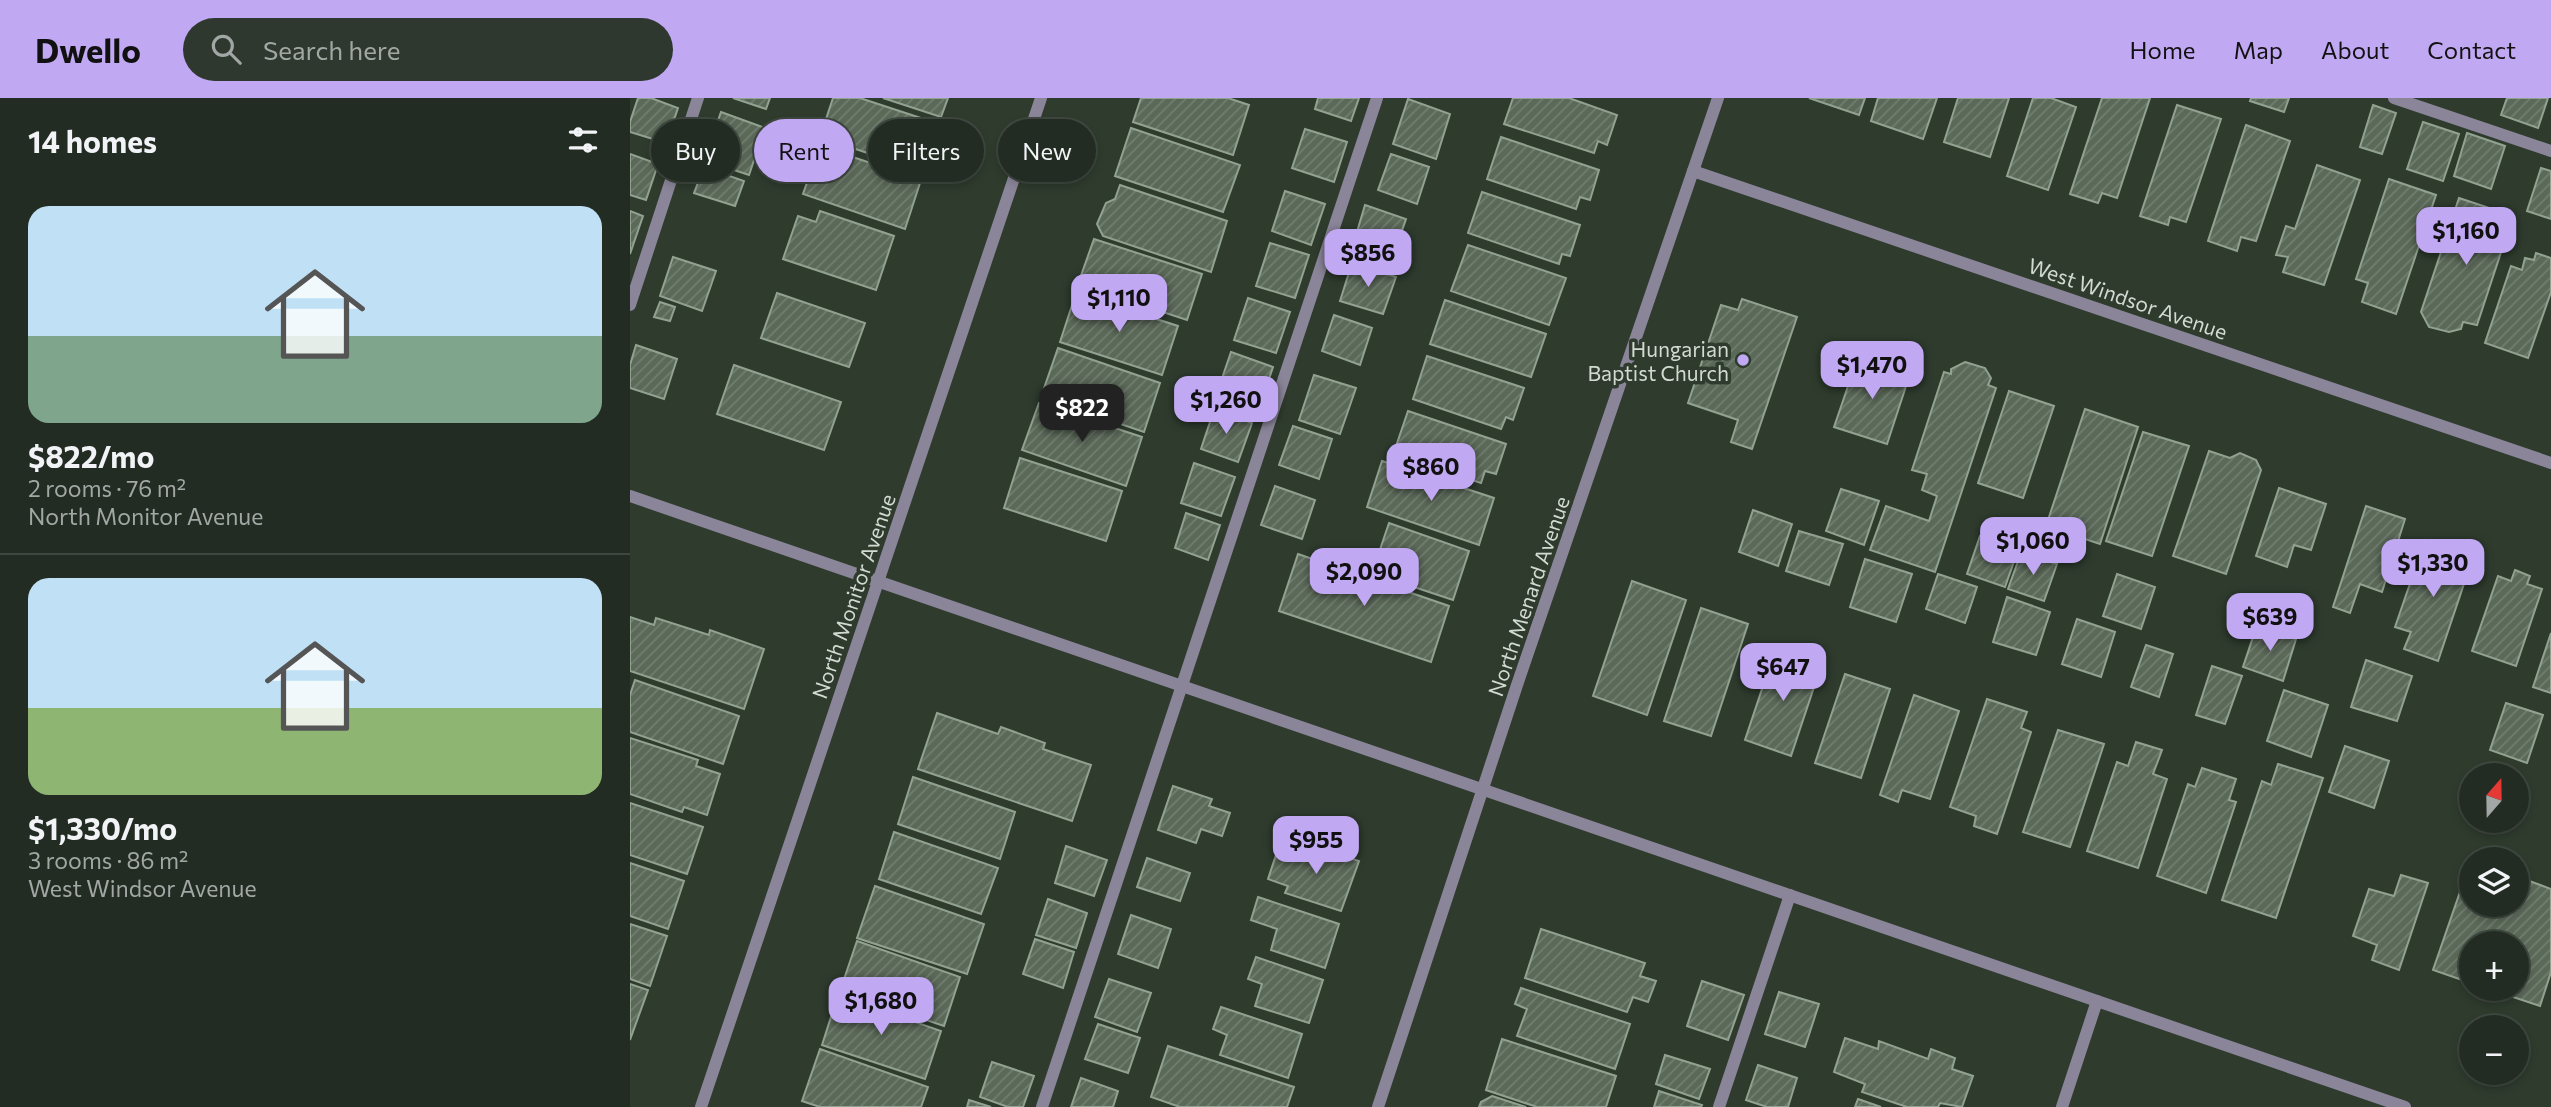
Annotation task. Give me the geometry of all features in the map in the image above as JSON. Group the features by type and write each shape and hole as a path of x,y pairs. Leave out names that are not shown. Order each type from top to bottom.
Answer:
{"street":[{"path":"630,306 698,98"},
{"name":"North Monitor Avenue","path":"701,1107 1041,98"},
{"path":"1042,1107 1377,98"},
{"name":"North Menard Avenue","path":"1378,1107 1517,685 1718,98"},
{"path":"2394,98 2551,151"},
{"name":"West Windsor Avenue","path":"1693,171 2551,463"},
{"path":"630,496 2404,1107"},
{"path":"1718,1107 1790,895"},
{"path":"2062,1107 2097,1001"}],"building":[{"path":"638,98 651,98 678,108 674,119 651,119 651,138 630,132 630,122"},
{"path":"733,98 770,98 766,109"},
{"path":"833,98 860,98 924,119 868,119 868,153 854,148 854,119 826,119"},
{"path":"883,98 948,98 941,117"},
{"path":"1141,98 1228,98 1249,105 1233,155 1133,122"},
{"path":"1318,98 1359,98 1351,121 1315,109"},
{"path":"1513,98 1569,98 1617,115 1607,145 1598,141 1594,153 1504,124"},
{"path":"1809,98 1865,98 1859,115"},
{"path":"1878,98 1937,98 1923,139 1871,121"},
{"path":"1958,98 2009,98 1990,157 1944,142"},
{"path":"2033,98 2051,98 2076,107 2048,190 2007,176"},
{"path":"2102,98 2150,98 2117,198 2102,193 2098,203 2070,194"},
{"path":"2251,98 2289,98 2284,112 2250,101"},
{"path":"2507,98 2548,98 2538,128 2501,115"},
{"path":"1408,99 1450,114 1436,159 1393,144"},
{"path":"2177,105 2221,119 2186,222 2170,217 2168,225 2140,216"},
{"path":"2373,105 2396,113 2382,154 2360,147"},
{"path":"721,112 754,124 754,160 749,175 740,172 740,119 719,119"},
{"path":"2423,122 2459,134 2443,181 2407,169"},
{"path":"2246,125 2290,141 2256,241 2241,237 2237,251 2208,241"},
{"path":"1131,128 1240,165 1223,212 1115,176"},
{"path":"1305,129 1347,142 1334,182 1292,168"},
{"path":"2467,133 2505,146 2491,189 2454,176"},
{"path":"1501,137 1599,170 1590,200 1580,197 1576,209 1487,179"},
{"path":"630,154 651,162 652,182 646,200 630,195"},
{"path":"1391,154 1429,167 1417,204 1378,190"},
{"path":"854,157 868,162 868,182 920,182 905,229 803,194 807,182 854,182"},
{"path":"2317,165 2360,180 2324,285 2283,272 2288,257 2276,255 2286,226 2295,229"},
{"path":"2541,168 2551,171 2551,219 2527,211"},
{"path":"2389,179 2436,195 2396,314 2362,302 2368,283 2356,279"},
{"path":"744,181 735,206 694,193 698,182"},
{"path":"1120,185 1227,221 1211,272 1103,236 1097,224 1106,203 1115,199"},
{"path":"1285,191 1325,204 1311,245 1272,231"},
{"path":"1482,192 1580,225 1570,256 1562,254 1559,264 1468,233"},
{"path":"2459,198 2513,216 2477,325 2463,322 2461,329 2449,332 2429,327 2421,312"},
{"path":"1365,205 1406,219 1393,256 1354,242"},
{"path":"630,211 643,216 630,254"},
{"path":"820,211 894,236 876,290 783,259 798,216 816,222"},
{"path":"1094,239 1202,274 1187,320 1078,284"},
{"path":"1270,243 1309,255 1295,298 1256,286"},
{"path":"1468,245 1566,278 1549,325 1451,291"},
{"path":"2536,253 2551,258 2551,292 2528,358 2485,343 2511,266 2522,270 2525,258 2534,260"},
{"path":"673,257 716,271 702,311 660,296"},
{"path":"1352,263 1396,277 1383,314 1340,301"},
{"path":"777,293 865,323 849,367 761,338"},
{"path":"1076,293 1178,326 1162,375 1060,342"},
{"path":"1248,298 1290,312 1276,353 1234,340"},
{"name":"Hungarian Baptist Church","path":"1742,299 1797,317 1752,449 1731,442 1738,420 1688,403 1721,305 1738,310"},
{"path":"1445,300 1546,334 1531,377 1430,344"},
{"path":"660,302 675,307 670,321 654,317"},
{"path":"1334,315 1372,328 1360,365 1322,351"},
{"path":"636,345 677,359 664,399 630,388 630,365"},
{"path":"1058,348 1160,383 1144,432 1041,397"},
{"path":"1231,352 1273,367 1258,411 1216,396"},
{"path":"1427,356 1524,388 1513,420 1506,417 1501,429 1413,399"},
{"path":"1858,357 1910,374 1887,444 1834,427"},
{"path":"1965,362 1985,368 1991,378 1988,385 1996,388 1935,572 1870,550 1886,506 1929,521 1937,496 1922,490 1927,474 1912,470 1944,372 1951,374 1951,369"},
{"path":"734,365 841,402 824,450 717,414"},
{"path":"1314,375 1356,388 1340,434 1299,420"},
{"path":"2009,391 2054,406 2023,498 1978,483"},
{"path":"1039,403 1142,437 1126,486 1022,450"},
{"path":"2085,409 2138,427 2100,544 2046,526"},
{"path":"1214,410 1252,423 1238,462 1201,449"},
{"path":"1408,411 1506,444 1496,474 1485,471 1481,483 1393,455"},
{"path":"1293,426 1332,439 1319,479 1279,465"},
{"path":"2143,432 2189,446 2152,556 2106,541"},
{"path":"2209,451 2230,458 2240,453 2256,460 2261,470 2226,574 2173,556"},
{"path":"1020,458 1122,491 1106,541 1004,508"},
{"path":"1382,461 1494,498 1479,545 1367,507"},
{"path":"1194,463 1235,477 1221,516 1181,503"},
{"path":"1275,486 1315,500 1302,539 1261,525"},
{"path":"2279,488 2326,504 2311,550 2294,545 2287,567 2256,556"},
{"path":"1841,489 1879,501 1864,545 1826,531"},
{"path":"2366,506 2405,519 2382,592 2360,584 2350,613 2333,607"},
{"path":"1753,510 1792,524 1778,566 1739,552"},
{"path":"1186,513 1220,525 1208,560 1175,548"},
{"path":"1389,523 1469,551 1453,600 1372,573"},
{"path":"1799,531 1843,544 1829,585 1786,571"},
{"path":"1980,536 2018,550 2005,587 1967,574"},
{"path":"2425,540 2473,557 2438,661 2404,649 2411,632 2395,627"},
{"path":"2021,553 2057,564 2044,601 2008,589"},
{"path":"1298,554 1449,606 1431,662 1279,611"},
{"path":"1865,559 1912,574 1896,622 1850,607"},
{"path":"2515,570 2530,576 2527,584 2542,589 2516,666 2472,651 2498,576 2511,581"},
{"path":"1938,574 1977,587 1965,623 1926,609"},
{"path":"2117,574 2155,587 2141,629 2103,616"},
{"path":"1632,581 1686,600 1647,715 1593,696"},
{"path":"2007,597 2050,612 2036,655 1993,642"},
{"path":"1701,608 1748,624 1711,736 1664,721"},
{"path":"630,617 654,625 656,618 709,635 710,630 764,649 744,709 630,671"},
{"path":"2077,619 2115,632 2101,677 2062,664"},
{"path":"2257,625 2296,639 2283,681 2243,667"},
{"path":"2551,633 2551,693 2533,687"},
{"path":"2146,645 2173,654 2159,697 2131,687"},
{"path":"1775,650 1821,666 1791,756 1745,740"},
{"path":"2366,660 2412,676 2397,721 2351,707"},
{"path":"2212,666 2242,676 2225,724 2196,715"},
{"path":"1845,674 1890,689 1861,778 1815,763"},
{"path":"635,680 739,716 723,764 630,732 630,695"},
{"path":"2284,690 2328,705 2311,757 2267,741"},
{"path":"1914,695 1959,711 1930,799 1902,790 1898,802 1880,795"},
{"path":"1987,699 2027,712 2021,728 2031,732 1997,834 1974,826 1976,816 1950,807"},
{"path":"2506,703 2543,715 2527,763 2490,750"},
{"path":"937,713 998,734 1001,727 1045,743 1043,749 1091,765 1072,821 918,769"},
{"path":"2058,730 2104,744 2070,847 2023,832"},
{"path":"630,738 698,760 696,766 720,774 707,815 684,807 682,812 630,794"},
{"path":"2136,742 2162,750 2153,774 2167,779 2138,868 2087,851 2117,762 2128,766"},
{"path":"2345,746 2389,761 2374,808 2329,792"},
{"path":"2278,764 2323,778 2276,918 2222,900 2262,781 2271,785"},
{"path":"2202,768 2236,779 2229,800 2236,802 2206,893 2157,876 2188,784 2195,787"},
{"path":"913,777 1015,812 1000,859 898,824"},
{"path":"1173,786 1212,799 1209,806 1230,813 1222,836 1201,829 1196,843 1158,830"},
{"path":"630,803 703,827 687,874 630,855"},
{"path":"894,832 998,868 981,914 879,879"},
{"path":"1302,842 1359,861 1341,911 1285,893 1288,886 1268,879 1276,855 1295,861"},
{"path":"1066,846 1107,860 1094,896 1055,883"},
{"path":"1147,858 1190,873 1180,901 1137,887"},
{"path":"630,863 684,881 668,929 630,916"},
{"path":"2401,875 2428,883 2399,970 2372,960 2377,945 2353,936 2369,889 2394,896"},
{"path":"2529,881 2551,889 2551,972 2540,1006 2525,1001 2529,1001 2529,931 2459,931 2459,979 2433,970 2459,895 2459,917 2529,917"},
{"path":"875,886 984,924 967,974 857,938"},
{"path":"1258,897 1339,924 1325,968 1271,950 1277,929 1251,920"},
{"path":"1048,899 1087,913 1076,948 1036,935"},
{"path":"1131,915 1171,929 1158,968 1118,954"},
{"path":"630,924 667,936 650,986 630,979"},
{"path":"1541,929 1645,963 1640,976 1656,981 1648,1002 1633,997 1627,1012 1525,978"},
{"path":"1035,939 1074,952 1063,988 1023,974"},
{"path":"857,941 960,977 944,1026 840,991"},
{"path":"1256,957 1323,980 1309,1023 1255,1006 1262,984 1248,979"},
{"path":"1109,979 1151,993 1137,1032 1095,1017"},
{"path":"1702,981 1744,995 1728,1040 1687,1026"},
{"path":"630,984 648,990 630,1040"},
{"path":"1521,988 1630,1024 1615,1069 1517,1036 1527,1009 1515,1004"},
{"path":"1779,992 1819,1004 1805,1047 1765,1034"},
{"path":"838,995 941,1031 925,1079 822,1045"},
{"path":"1221,1007 1302,1034 1288,1078 1220,1055 1227,1035 1213,1029"},
{"path":"1098,1024 1140,1038 1128,1073 1085,1059"},
{"path":"1845,1038 1878,1049 1879,1041 1928,1059 1931,1049 1955,1058 1952,1069 1973,1076 1962,1107 1940,1103 1938,1107 1907,1107 1862,1092 1865,1084 1834,1072"},
{"path":"1502,1039 1616,1076 1606,1107 1537,1107 1486,1090"},
{"path":"1168,1046 1294,1087 1287,1107 1180,1107 1151,1097"},
{"path":"820,1049 928,1087 921,1107 820,1107 802,1101"},
{"path":"1665,1055 1710,1069 1699,1099 1656,1084"},
{"path":"992,1062 1034,1076 1023,1107 1008,1107 980,1097"},
{"path":"1758,1065 1797,1078 1788,1107 1767,1107 1746,1100"},
{"path":"1081,1078 1118,1091 1113,1107 1071,1107"},
{"path":"1659,1091 1702,1105 1654,1107"},
{"path":"1492,1096 1526,1107 1479,1107 1481,1102"},
{"path":"1858,1099 1881,1107 1855,1107"},
{"path":"969,1100 991,1107 967,1107"}],"place":[{"name":"Hungarian Baptist Church","path":"1743,360"}]}
